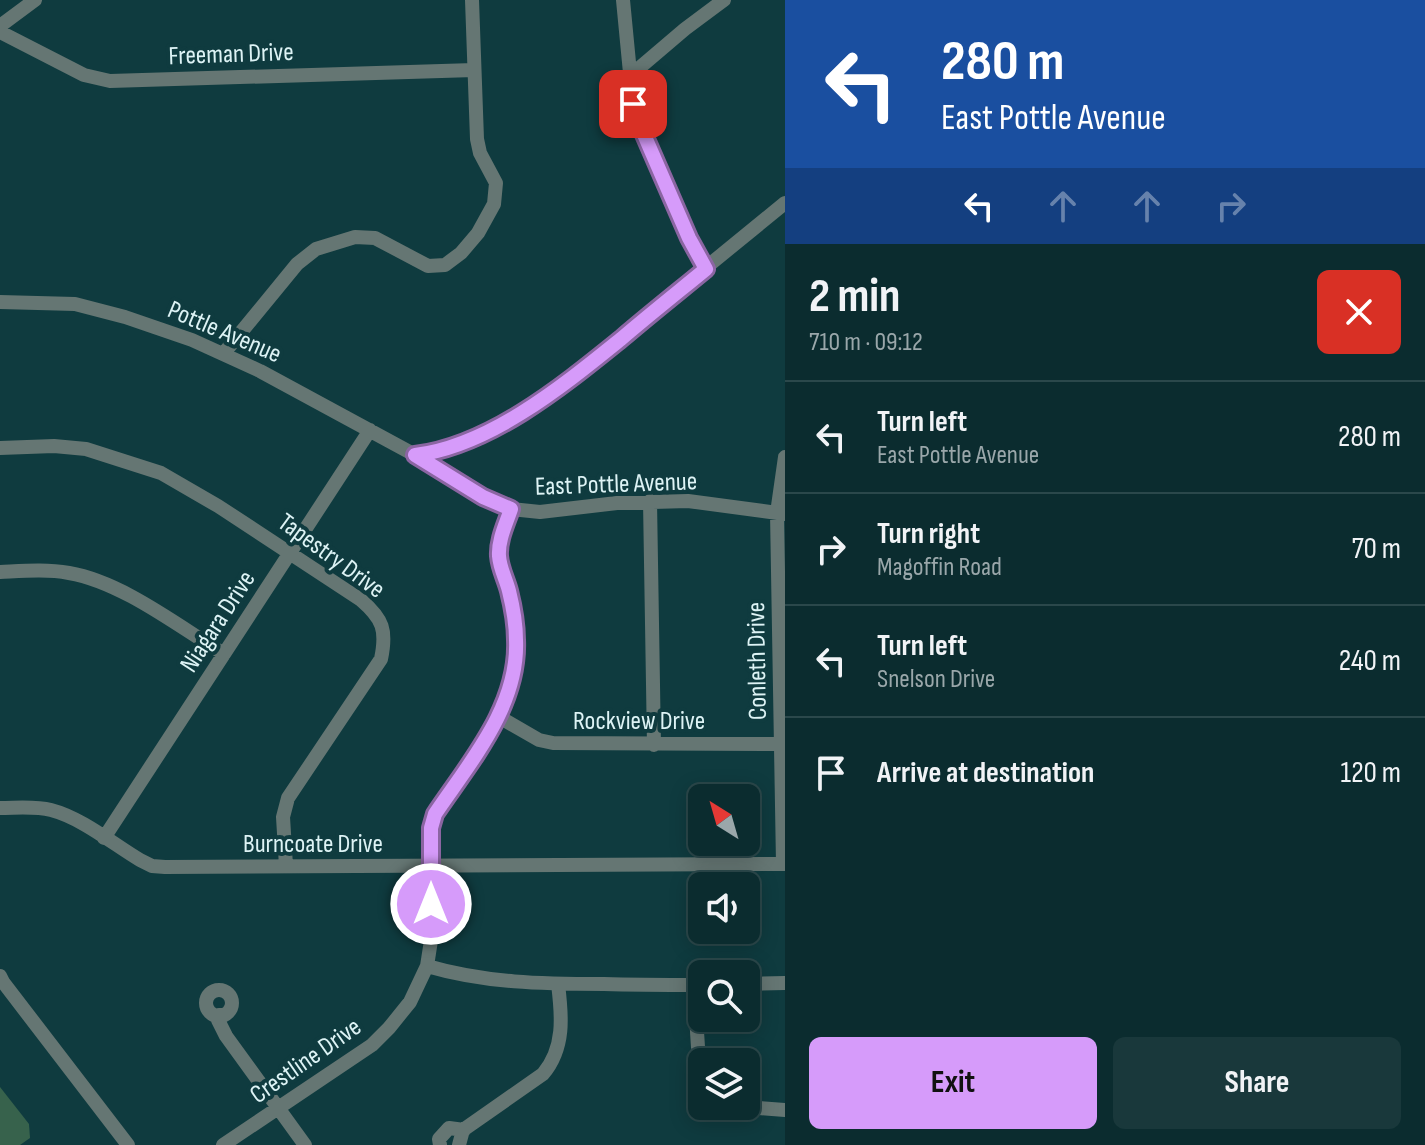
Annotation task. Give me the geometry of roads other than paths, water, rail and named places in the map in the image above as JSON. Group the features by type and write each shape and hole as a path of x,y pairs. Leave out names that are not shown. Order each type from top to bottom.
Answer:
{"street":[{"path":"0,26 35,0"},
{"path":"224,353 297,264 316,249 355,237 375,238 428,266 445,265 461,253 478,233 494,204 496,183 480,153 472,0"},
{"path":"623,0 633,104 689,238 706,269"},
{"path":"631,75 724,0"},
{"name":"Freeman Drive","path":"0,32 84,75 110,81 474,70"},
{"path":"415,455 449,448 532,407 579,373 785,203"},
{"name":"Pottle Avenue","path":"0,302 56,303 96,309 153,326 224,353 271,376 415,455"},
{"name":"Niagara Drive","path":"104,838 370,430"},
{"name":"Tapestry Drive","path":"0,448 54,446 86,449 161,473 218,506 375,612 383,628 381,659 288,798 283,817 286,866"},
{"name":"East Pottle Avenue","path":"415,455 483,497 511,509 540,512 650,501 688,501 781,513"},
{"name":"Conleth Drive","path":"784,864 781,513 785,457"},
{"path":"650,501 654,745"},
{"name":"Crestline Drive","path":"223,1145 372,1045 410,1002 427,966 432,934 431,828 435,814 499,717 513,675 517,642 509,589 499,555 511,509"},
{"path":"0,572 44,570 95,580 128,594 224,654"},
{"name":"Rockview Drive","path":"499,717 539,740 553,743 783,744"},
{"name":"Burncoate Drive","path":"0,808 52,810 79,822 152,866 784,864"},
{"path":"427,966 460,976 508,982 688,985"},
{"path":"0,976 128,1145"},
{"path":"760,984 785,983"},
{"path":"459,1145 464,1130 543,1074 552,1063 562,1018 558,984"},
{"path":"219,1015 218,1020 226,1036 305,1145"},
{"path":"760,1108 785,1110"},
{"path":"440,1145 439,1139 449,1128 464,1130"}]}
